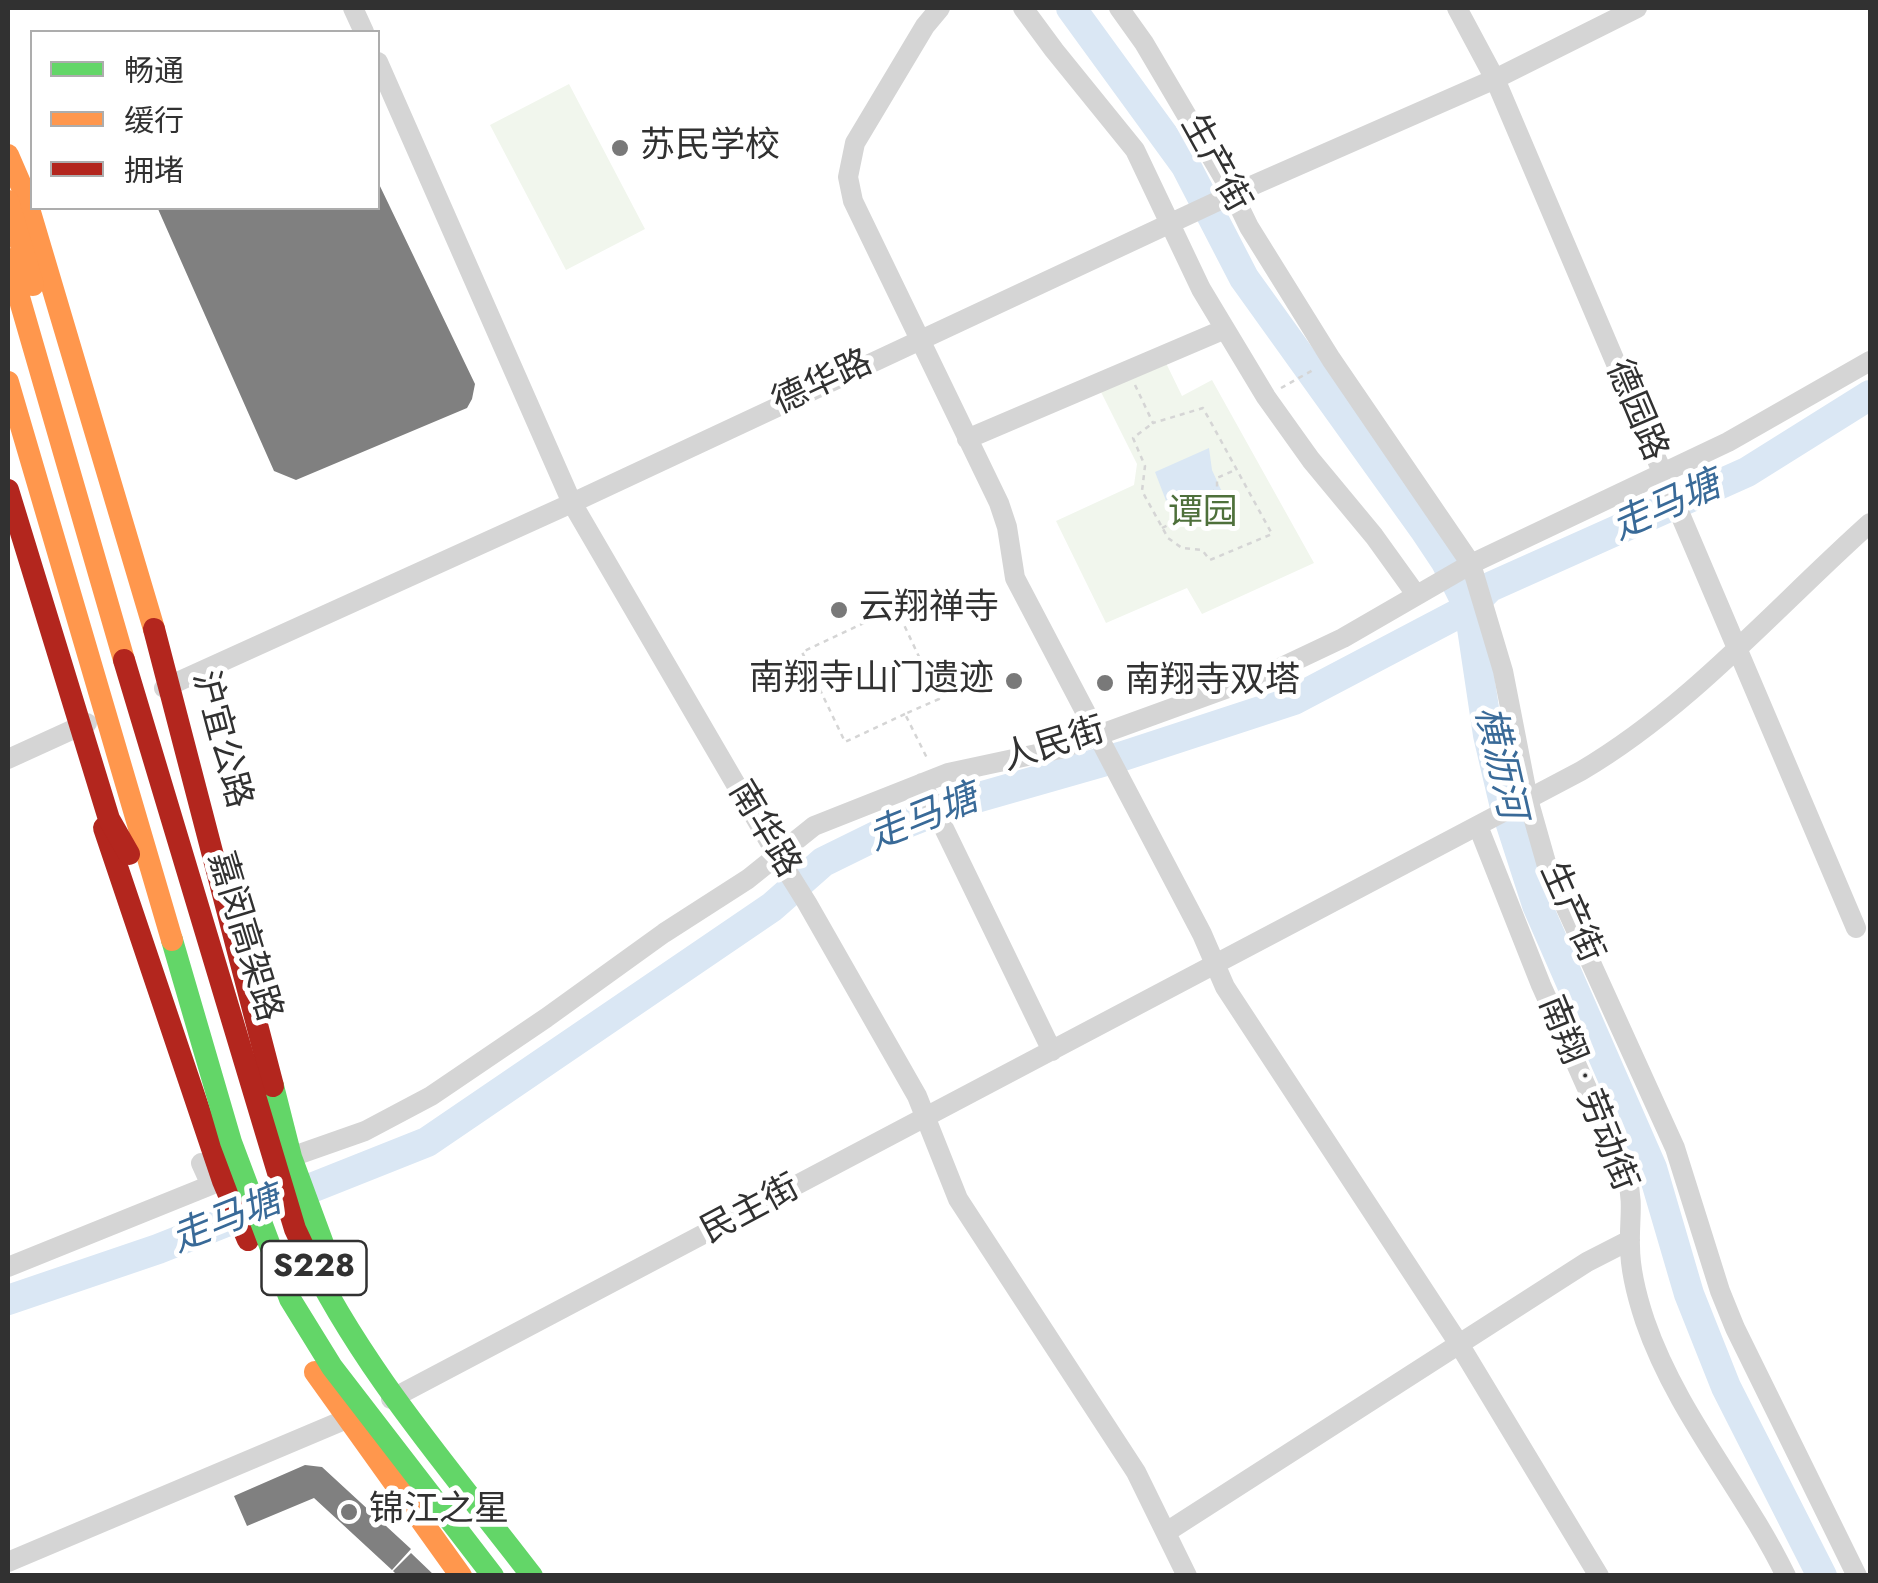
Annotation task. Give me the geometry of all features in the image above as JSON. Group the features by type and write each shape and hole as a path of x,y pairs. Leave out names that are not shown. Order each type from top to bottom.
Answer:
{"main road":[{"name":"沪宜公路","path":"8,154 36,230 170,685 293,1164 307,1205 338,1280 395,1370 473,1477 553,1576"},
{"path":"8,202 188,792 198,909"},
{"name":"嘉闵高架路","path":"8,260 296,1228 324,1291 380,1377 532,1576"},
{"name":"嘉闵高架路","path":"8,382 231,1142 271,1256 292,1304 375,1428 492,1576"},
{"path":"8,490 109,819 166,922"},
{"path":"8,552 211,1145 220,1189 244,1232 274,1306 347,1419 461,1576"}],"street":[{"path":"940,8 925,26 855,143 848,166 853,201 1004,517 1015,578 1202,934 1225,987 1459,1344 1599,1576"},
{"path":"1024,8 1143,163 1169,224 1225,329 1294,438 1359,515 1415,593"},
{"name":"生产街","path":"1119,8 1144,43 1331,359 1468,572 1486,608 1546,866 1675,1148 1735,1328 1857,1576"},
{"name":"德园路","path":"1457,8 1495,79 1856,928"},
{"name":"德华路","path":"8,759 1233,194 1495,79 1637,8"},
{"name":"南华路","path":"380,67 572,502 807,903 927,1117 958,1199 1136,1472 1168,1530 1187,1576"},
{"path":"968,439 1225,329"},
{"name":"人民街","path":"293,1164 431,1096 664,932 782,863 814,826 931,794 1036,756 1105,752 1342,638 1435,582 1468,572 1728,442 1870,361"},
{"path":"1528,800 1637,736 1680,701 1870,522"},
{"path":"931,794 1052,1051"},
{"name":"民主街","path":"8,1562 413,1390 1528,800"},
{"name":"南翔 • 劳动街","path":"1478,826 1541,985 1627,1178 1637,1293 1666,1373 1700,1434 1760,1525 1786,1576"},
{"path":"8,1267 220,1189"},
{"path":"1168,1530 1587,1262 1630,1240"}],"path":[{"path":"1288,384 1331,359"},
{"path":"1128,370 1153,423"},
{"path":"1203,408 1272,534 1210,560 1202,550 1182,548 1168,538 1142,491 1145,466 1133,438 1153,423 1203,408"},
{"path":"1162,528 1186,516 1217,488 1217,478 1237,470"},
{"path":"896,608 938,698 905,714 845,742 802,652 896,608"},
{"path":"905,714 931,794"}],"green space":[{"path":"569,84 645,229 566,270 490,125"},
{"name":"谭园","path":"1166,363 1182,396 1212,380 1314,563 1202,614 1187,588 1106,623 1056,521 1134,485 1137,464 1101,392"}],"shaded area":[{"path":"1209,448 1212,470 1222,492 1216,500 1222,510 1222,523 1205,531 1198,518 1183,508 1170,511 1155,472"}],"building":[{"path":"380,186 475,384 472,399 467,408 296,480 274,471 158,210 380,210"},
{"name":"锦江之星","path":"305,1465 322,1467 411,1549 392,1570 314,1498 247,1526 234,1496"},
{"path":"411,1553 435,1576 398,1576 393,1571"}],"waterway":[{"name":"横沥河","path":"1071,8 1186,166 1244,278 1424,529 1469,608 1488,735 1504,803 1537,905 1652,1168 1689,1294 1726,1387 1822,1576"},
{"name":"走马塘","path":"8,1300 158,1249 427,1142 772,907 823,862 955,804 1123,756 1294,700 1469,608 1490,587 1747,472 1870,395"}],"traffic: fast":[{"path":"172,940 231,1142 290,1299 332,1367 493,1576"},
{"path":"273,1086 291,1157 332,1268"},
{"path":"303,1246 379,1376 532,1576"}],"traffic: slow":[{"path":"8,155 24,192 154,629"},
{"path":"8,201 33,285"},
{"path":"8,259 124,660"},
{"path":"8,382 172,940"},
{"path":"315,1372 461,1576"}],"traffic: jam":[{"path":"8,490 109,819 129,854"},
{"path":"154,629 273,1086"},
{"path":"124,660 303,1246"},
{"path":"104,828 223,1181 248,1240"}],"place":[{"name":"苏民学校","path":"620,148"},
{"name":"云翔禅寺","path":"839,610"},
{"name":"南翔寺山门遗迹","path":"1014,681"},
{"name":"南翔寺双塔","path":"1105,683"},
{"name":"锦江之星","path":"349,1512"}]}
